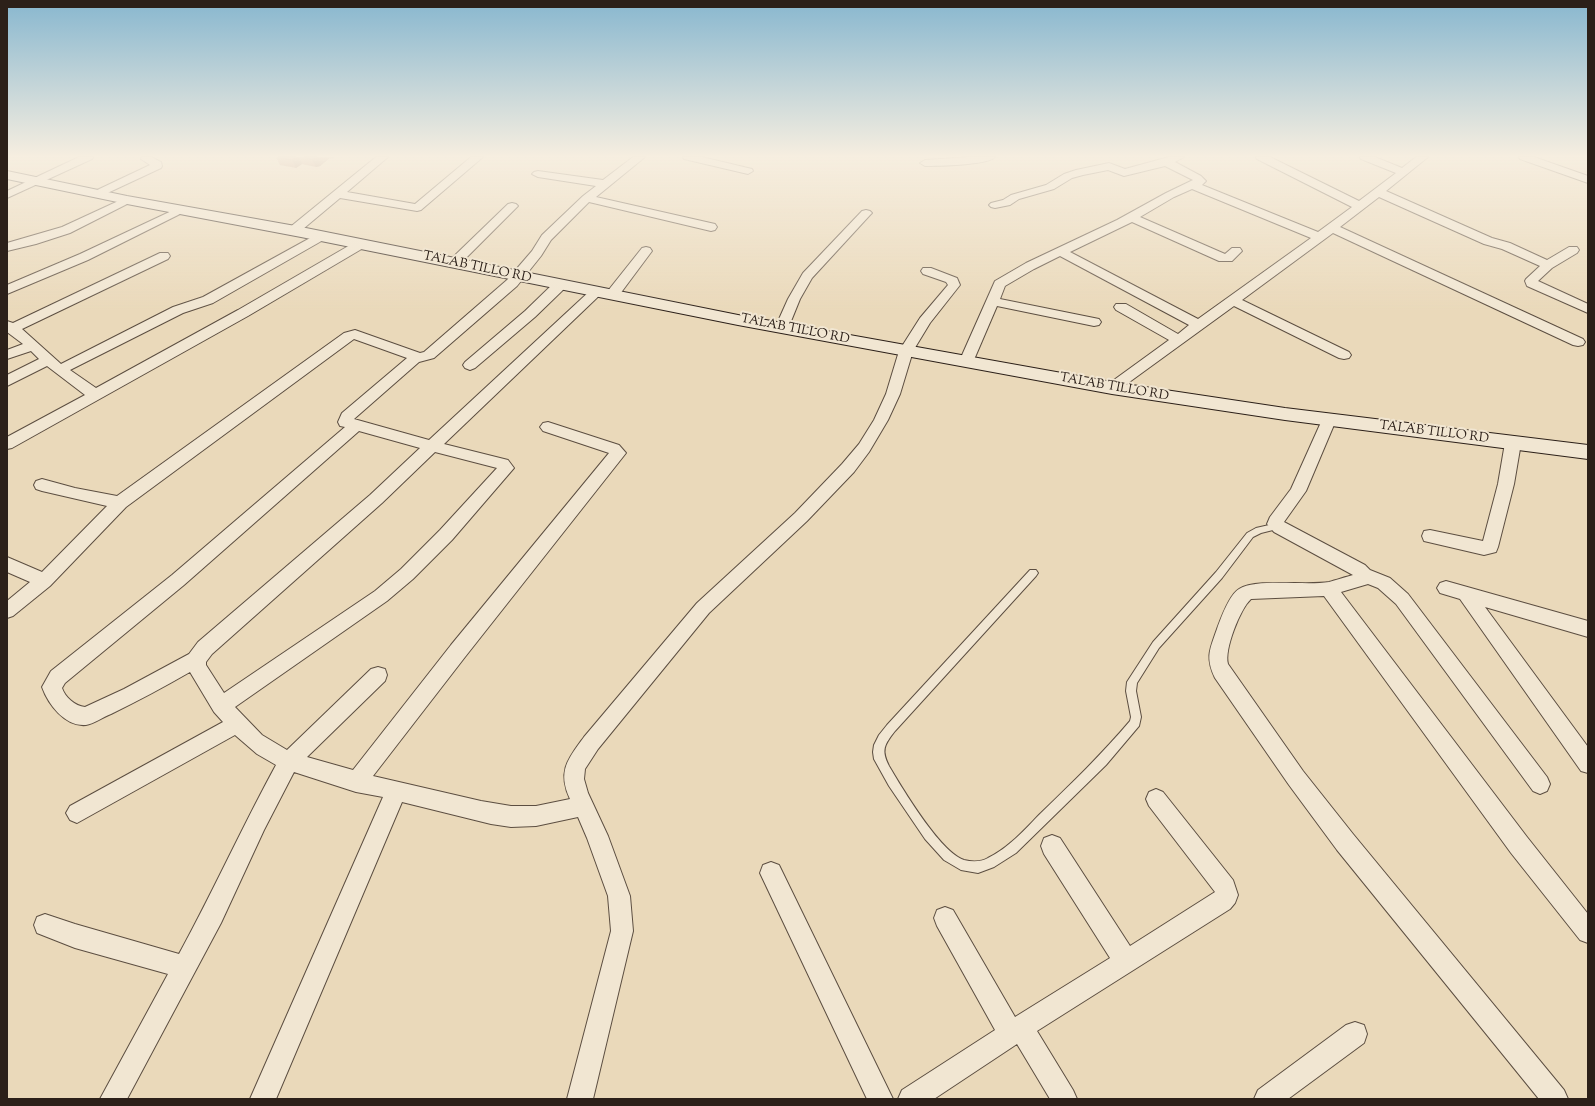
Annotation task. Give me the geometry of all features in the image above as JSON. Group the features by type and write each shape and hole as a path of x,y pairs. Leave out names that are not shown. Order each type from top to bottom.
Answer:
{"main road":[{"name":"TALAB TILLO RD","path":"173,209 321,236 701,313 1112,388 1329,420 1588,452"}],"street":[{"path":"7,247 61,232 109,209"},
{"path":"294,231 321,209"},
{"path":"454,263 509,209"},
{"path":"7,611 44,581 79,543 120,503 349,336 355,334 417,357 424,358 429,355 519,277 546,238 576,209"},
{"path":"632,209 711,227"},
{"path":"966,362 998,287 1003,281 1146,209"},
{"path":"1250,209 1319,237"},
{"path":"1112,388 1332,228 1356,209"},
{"path":"1415,209 1493,243 1506,246 1548,265"},
{"path":"7,290 84,257 180,210"},
{"path":"782,328 794,299 807,276 866,213"},
{"path":"1131,217 1223,258 1228,258 1236,251"},
{"path":"1332,228 1578,342"},
{"path":"60,370 178,310 208,300 321,236"},
{"path":"7,444 94,394 243,313 360,244"},
{"path":"1573,250 1548,265 1531,281 1532,283 1588,309"},
{"path":"356,426 178,580 58,677 52,687 54,694 73,714 86,716 131,695 196,660 205,648 376,499 432,445 604,294 646,251"},
{"path":"1061,252 1199,325"},
{"path":"94,394 60,370 10,327 164,256"},
{"path":"580,1099 622,931 619,896 597,836 578,794 574,771 576,765 591,743 675,640 704,608 801,517 848,468 864,448 881,420 893,394 906,351 925,321 954,283 950,279 927,271"},
{"path":"470,365 530,314 560,285"},
{"path":"1232,300 1344,355"},
{"path":"992,301 1094,322"},
{"path":"1121,307 1179,340"},
{"path":"7,355 32,345"},
{"path":"221,706 381,596 446,535 506,468 502,464 345,422 345,420 417,357"},
{"path":"7,381 48,360"},
{"path":"1329,420 1298,491 1275,524 1359,570 1364,575 1384,583 1402,600 1540,784"},
{"path":"356,782 458,651 618,453 614,449 548,427"},
{"path":"1430,536 1484,548 1490,546 1506,484 1513,443"},
{"path":"42,485 74,494 120,503"},
{"path":"7,564 44,581"},
{"path":"1364,575 1363,579 1329,590 1250,592 1243,594 1226,630 1218,658 1222,672 1296,778 1344,842 1555,1099"},
{"path":"1446,588 1588,629"},
{"path":"1329,590 1519,845 1584,921"},
{"path":"1467,595 1588,764"},
{"path":"196,660 197,667 221,706 237,724 254,740 288,762 356,782 496,814 520,818 552,813 583,805"},
{"path":"113,1099 213,915 256,823 288,762 378,676"},
{"path":"77,813 237,724"},
{"path":"263,1099 396,791"},
{"path":"912,1099 1016,1031 1222,901 1227,895 1219,880 1156,799"},
{"path":"1052,846 1126,961"},
{"path":"771,873 880,1099"},
{"path":"945,918 1016,1031 1064,1099"},
{"path":"46,925 75,936 185,967"},
{"path":"1267,1099 1356,1034"}],"lane":[{"path":"1033,573 891,728 880,742 878,752 880,761 888,776 933,841 954,861 965,866 983,866 996,861 1007,853 1107,755 1135,723 1136,717 1131,691 1132,682 1156,645 1219,575 1250,535 1259,530 1278,526"}]}
